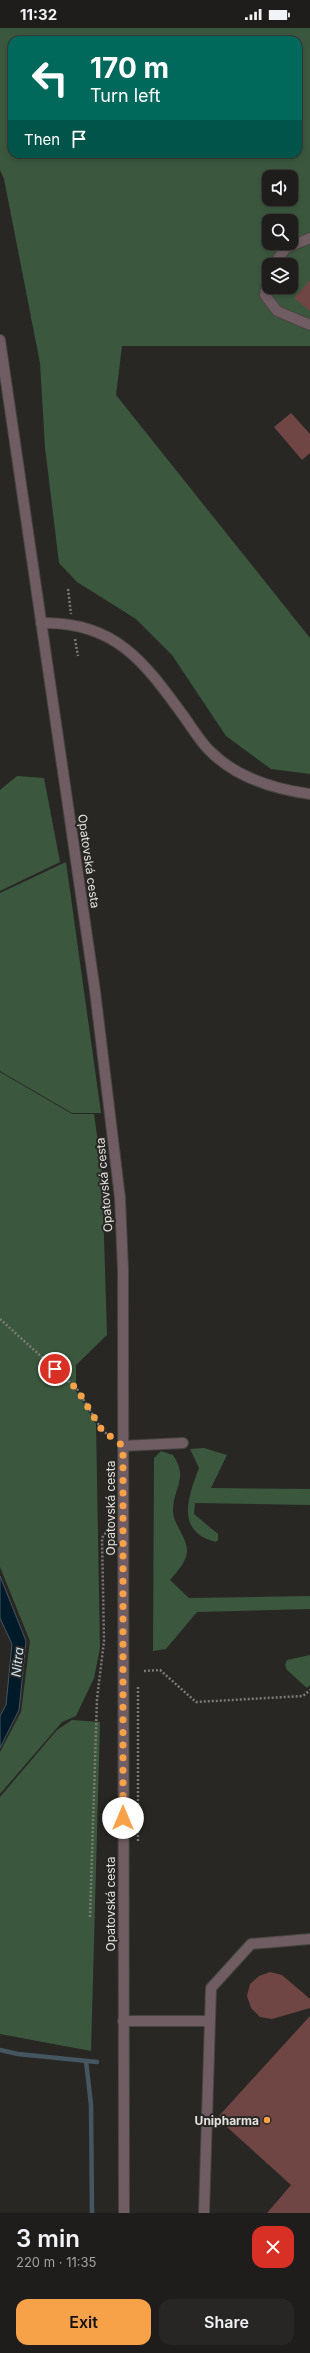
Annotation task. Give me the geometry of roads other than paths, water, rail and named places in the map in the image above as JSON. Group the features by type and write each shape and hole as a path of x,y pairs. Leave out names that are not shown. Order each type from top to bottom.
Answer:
{"street":[{"path":"278,258 286,248 310,238"},
{"path":"265,294 277,311 310,325"},
{"name":"Opatovská cesta","path":"0,340 95,991 120,1198 123,1270 124,2213"},
{"path":"41,623 73,624 114,639 149,670 210,752 236,771 261,783 310,794"},
{"path":"123,1446 183,1443"},
{"path":"204,2213 211,1988 251,1944 310,1939"},
{"path":"123,2021 210,2021"}],"water":[{"name":"Nitra","path":"0,1576 26,1641 19,1710 0,1748 0,1716 6,1705 12,1644 0,1618"}],"waterway":[{"path":"0,2050 18,2054 97,2062"},
{"path":"86,2061 91,2105 92,2213"}],"place":[{"name":"Unipharma","path":"267,2120"}]}
